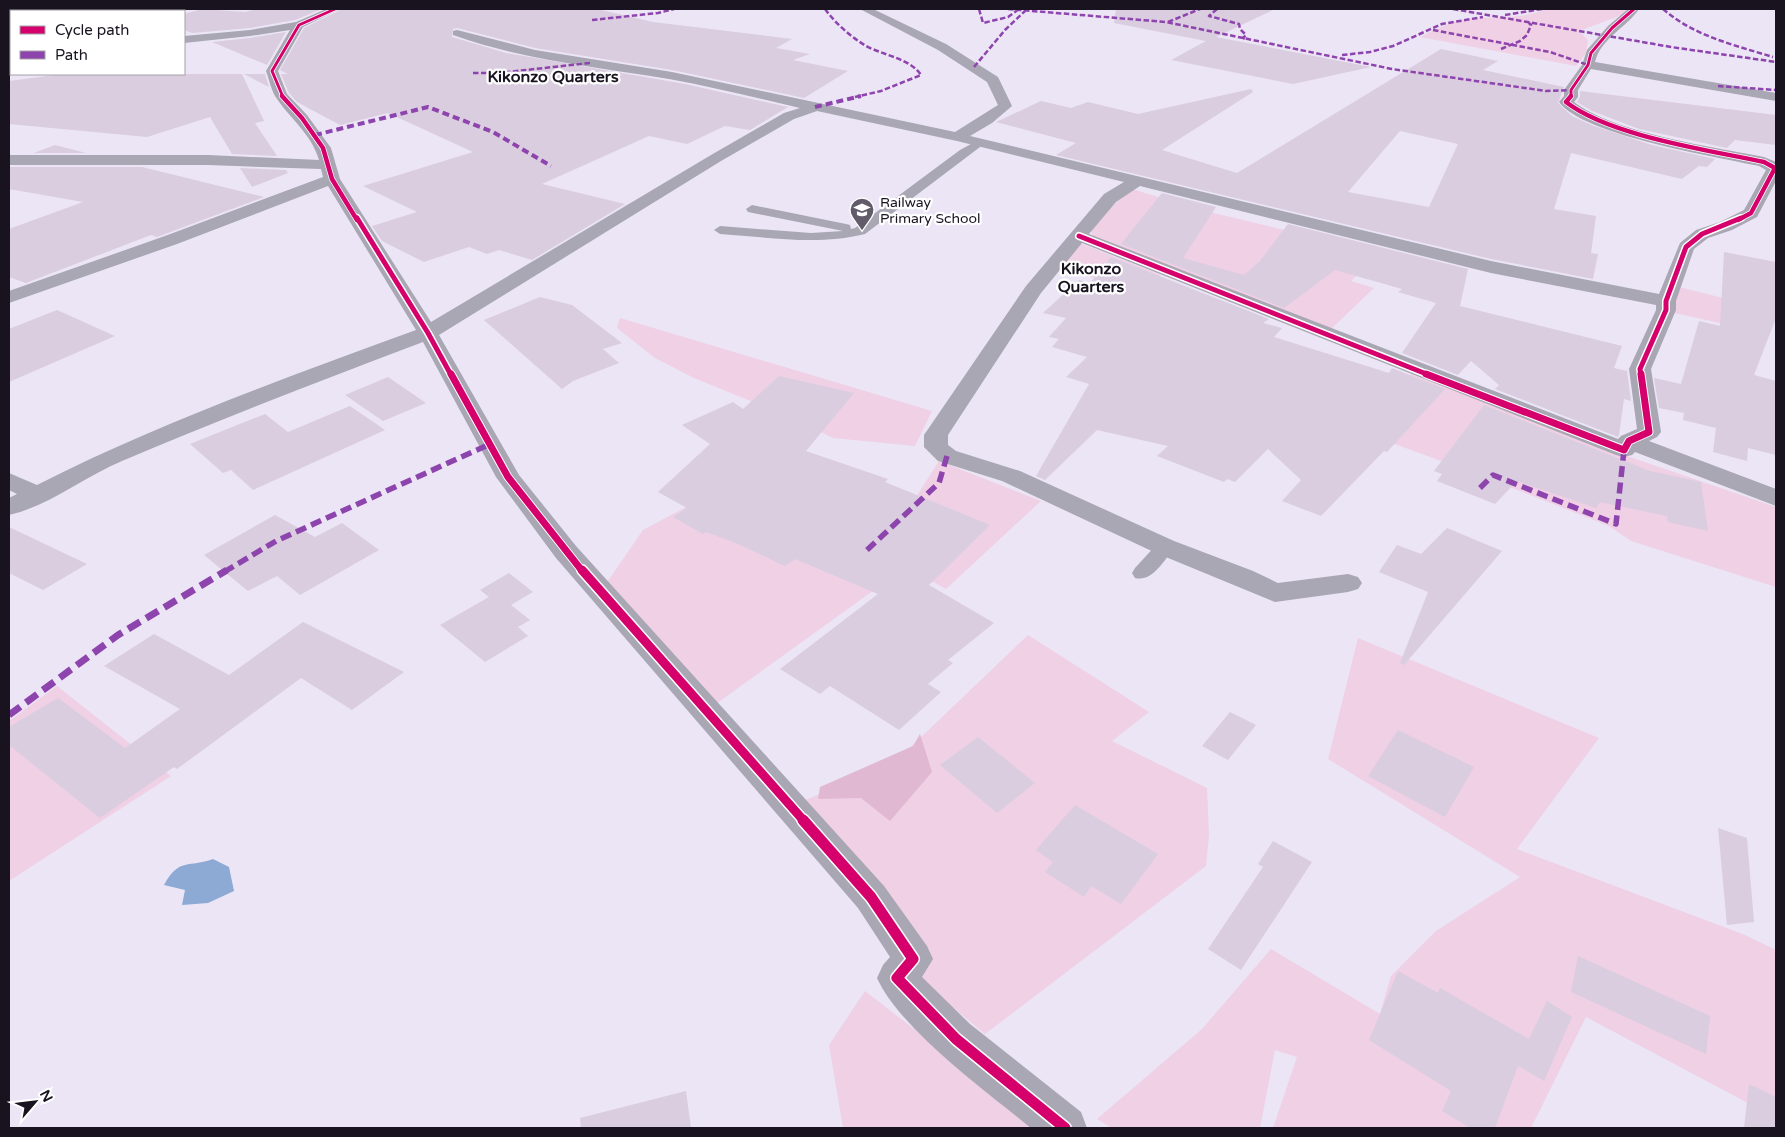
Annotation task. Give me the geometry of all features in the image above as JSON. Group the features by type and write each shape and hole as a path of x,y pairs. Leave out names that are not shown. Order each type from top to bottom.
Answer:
{"street":[{"path":"185,38 243,34 299,25 335,9"},
{"path":"865,9 942,47 993,80 1005,106 987,120 956,137"},
{"path":"1079,236 1624,450 1629,441 1649,432 1640,369 1666,310 1666,301 1686,247 1702,234 1726,226 1751,214 1775,168 1764,162 1620,128 1571,110 1566,102 1571,98 1571,90 1588,65 1591,53 1612,28 1634,9"},
{"path":"299,25 272,71 281,95 302,118 323,148 330,172 428,333 508,477 566,552 871,897 913,959 897,978 914,999 949,1032 1065,1128"},
{"path":"457,33 480,41 535,54 672,76 980,142 1491,266 1666,301"},
{"path":"1588,65 1776,97"},
{"path":"9,506 38,495 111,457 318,374 428,333 716,158 789,116 815,107"},
{"path":"9,160 208,160 330,172"},
{"path":"9,297 330,172"},
{"path":"1137,181 1110,198 1033,290 942,424 934,442 938,450 946,456 1011,476 1165,548 1243,577 1275,593 1348,583"},
{"path":"1629,441 1776,498"},
{"path":"9,480 38,495"}],"lane":[{"path":"720,230 824,237 848,235 860,231 980,142"},
{"path":"752,209 860,231"},
{"path":"1142,573 1165,548"}],"shaded area":[{"path":"1545,9 1631,9 1619,16 1579,31 1588,40 1586,53 1576,66 1420,37 1446,25 1463,20 1525,15"},
{"path":"1132,189 1197,209 1380,253 1351,281 1374,288 1331,329 1093,237 1091,231 1102,215"},
{"path":"1077,242 1161,275 1138,289 1055,268"},
{"path":"1671,285 1775,311 1756,331 1670,312"},
{"path":"620,318 932,411 915,446 833,438 790,417 694,378 655,358 617,328"},
{"path":"1411,374 1624,455 1776,507 1776,587 1631,541 1609,526 1482,476 1362,432"},
{"path":"939,461 1041,501 946,589 906,567 709,709 599,594 643,530 711,494 909,508"},
{"path":"1028,635 1149,712 1112,741 1207,788 1209,835 1206,866 985,1034 901,964 791,806 894,763"},
{"path":"1358,638 1599,738 1517,849 1745,935 1776,950 1776,1118 1586,1017 1531,1128 1273,1128 1297,1057 1275,1050 1260,1128 1112,1128 1097,1119 1202,1029 1271,949 1380,1014 1391,976 1436,931 1520,877 1328,759"},
{"path":"57,686 171,776 9,881 9,721"},
{"path":"920,734 932,772 890,821 861,798 818,799 820,787 913,746"},
{"path":"865,991 1042,1128 843,1128 829,1045"}],"water":[{"path":"213,859 229,867 234,891 208,903 182,905 185,890 164,885 169,876 180,867"}],"building":[{"path":"202,9 245,12 257,9 322,9 295,20 250,28 192,33 185,30 185,14"},
{"path":"342,9 597,9 653,22 792,39 776,48 810,54 793,60 848,71 804,98 672,70 535,48 457,28 453,29 452,37 506,53 685,84 788,107 750,130 725,126 687,144 649,136 542,184 625,204 532,260 499,250 487,254 469,247 424,262 382,241 372,226 417,212 363,186 473,152 388,113 340,125 297,102 289,93 281,74 288,74 280,70 304,28"},
{"path":"1116,9 1275,9 1216,37 1371,67 1293,84 1171,60 1206,41 1114,23"},
{"path":"286,32 267,65 212,42 250,38"},
{"path":"1441,49 1498,61 1483,70 1564,87 1558,103 1572,116 1594,126 1652,145 1715,159 1707,167 1699,166 1682,179 1571,153 1554,209 1596,216 1591,253 1598,254 1593,279 1491,259 1056,155 1076,143 996,122 1041,101 1071,108 1088,102 1138,114 1251,89 1253,92 1162,150 1237,173","holes":["1400,131 1458,144 1429,207 1348,192"]},
{"path":"242,74 264,121 255,123 277,156 232,154 210,117 147,137 9,124 9,81 55,75"},
{"path":"244,74 265,74 269,87"},
{"path":"1580,91 1776,115 1776,145 1735,140 1727,148 1639,129 1592,111 1577,102 1580,97"},
{"path":"55,145 86,153 34,153"},
{"path":"9,167 142,167 264,197 157,237 151,235 26,283 9,277 9,229 83,202 9,189"},
{"path":"240,168 286,170 288,173 252,187"},
{"path":"1162,193 1216,207 1183,258 1244,275 1260,261 1288,224 1468,269 1460,306 1622,346 1614,368 1627,371 1631,401 1624,399 1618,437 1495,389 1499,385 1471,361 1458,375 1402,353 1436,303 1398,292 1402,289 1335,270 1284,308 1121,244"},
{"path":"1724,252 1776,262 1776,318 1754,375 1776,381 1776,455 1748,448 1747,461 1713,452 1716,428 1683,420 1684,413 1659,408 1654,378 1681,384 1699,321 1720,326"},
{"path":"1111,257 1269,319 1263,323 1282,328 1274,337 1389,373 1392,368 1445,389 1387,452 1384,451 1321,516 1282,501 1301,480 1268,449 1235,482 1227,479 1224,482 1157,456 1168,446 1097,430 1045,480 1036,476 1089,384 1066,377 1087,357 1052,347 1059,339 1049,337 1066,318 1043,313 1079,280 1090,283"},
{"path":"540,297 572,305 622,343 603,349 619,363 573,381 562,389 484,320"},
{"path":"57,310 115,336 9,382 9,329"},
{"path":"779,376 854,393 806,451 888,479 885,482 990,525 929,585 994,623 948,660 953,663 928,684 941,692 899,730 830,686 820,694 780,669 878,594 795,559 785,566 736,543 706,532 703,534 673,517 687,508 658,492 710,444 682,425 733,402 743,409"},
{"path":"388,377 426,403 383,421 345,395"},
{"path":"1484,405 1650,471 1701,482 1708,531 1668,522 1667,516 1600,502 1596,508 1517,481 1495,504 1437,481 1442,474 1434,471"},
{"path":"350,406 385,430 253,490 231,470 223,473 190,444 265,414 288,432"},
{"path":"275,515 315,537 342,523 379,550 300,595 277,576 248,591 204,555"},
{"path":"9,527 87,564 43,590 9,573"},
{"path":"1447,528 1502,551 1404,665 1400,663 1428,592 1379,572 1397,545 1421,554"},
{"path":"509,573 533,592 511,605 530,620 518,627 528,636 485,662 440,625 489,597 480,590"},
{"path":"303,622 404,672 352,710 301,678 177,769 174,767 100,818 9,745 9,727 58,698 125,748 180,709 104,666 154,634 229,675"},
{"path":"1230,712 1256,725 1228,760 1202,746"},
{"path":"1398,730 1474,767 1445,817 1368,776"},
{"path":"978,737 1035,783 997,813 940,765"},
{"path":"1075,805 1158,854 1121,904 1091,886 1084,897 1045,872 1053,862 1036,850"},
{"path":"1718,828 1747,838 1754,922 1727,925"},
{"path":"1273,841 1312,862 1241,970 1208,949 1263,867 1258,864"},
{"path":"1578,956 1710,1016 1706,1054 1571,992"},
{"path":"1398,971 1438,993 1440,988 1529,1039 1547,1001 1572,1017 1544,1081 1518,1066 1495,1128 1470,1128 1442,1111 1451,1091 1369,1040"},
{"path":"1749,1084 1776,1097 1776,1128 1744,1128"},
{"path":"686,1091 691,1128 581,1128 580,1118"}],"marked path":[{"path":"592,20 658,13 674,9"},
{"path":"815,107 881,91 921,75 916,67 878,52 854,38 833,20 825,9"},
{"path":"979,9 983,23 1008,17 1019,9"},
{"path":"1008,9 1166,22 1392,69 1546,91 1571,90"},
{"path":"1168,22 1200,9"},
{"path":"1217,9 1209,16 1239,24 1240,29 1246,35 1243,38 1247,40"},
{"path":"1453,9 1671,47 1776,62"},
{"path":"1505,15 1542,9"},
{"path":"1663,9 1674,19 1700,33 1773,57"},
{"path":"974,67 1005,30 1025,11"},
{"path":"1342,55 1370,52 1393,46 1442,24 1483,17"},
{"path":"1501,49 1524,39 1531,25 1527,21"},
{"path":"1433,30 1550,52 1588,65"},
{"path":"473,73 498,73 590,63"},
{"path":"1718,86 1776,90"},
{"path":"315,135 428,107 493,132 551,166"},
{"path":"9,715 118,635 276,541 490,444"},
{"path":"1480,488 1493,475 1616,524 1624,450"},
{"path":"867,550 939,483 947,456"}],"cycle path":[{"path":"335,9 299,25 272,71 281,95 302,118 323,148 332,179 428,333 508,477 566,552 871,897 913,959 897,978 915,999 956,1039 1065,1128"},
{"path":"1079,236 1347,343 1624,450 1629,441 1649,432 1640,369 1666,310 1666,301 1686,247 1702,234 1726,226 1751,213 1775,168 1764,162 1658,139 1627,130 1578,112 1566,102 1571,97 1571,90 1588,65 1591,53 1612,28 1634,9"}],"place":[{"name":"Railway Primary School","path":"862,231"}],"district":[{"name":"Kikonzo Quarters","path":"553,77"},
{"name":"Kikonzo Quarters","path":"1091,278"}]}
